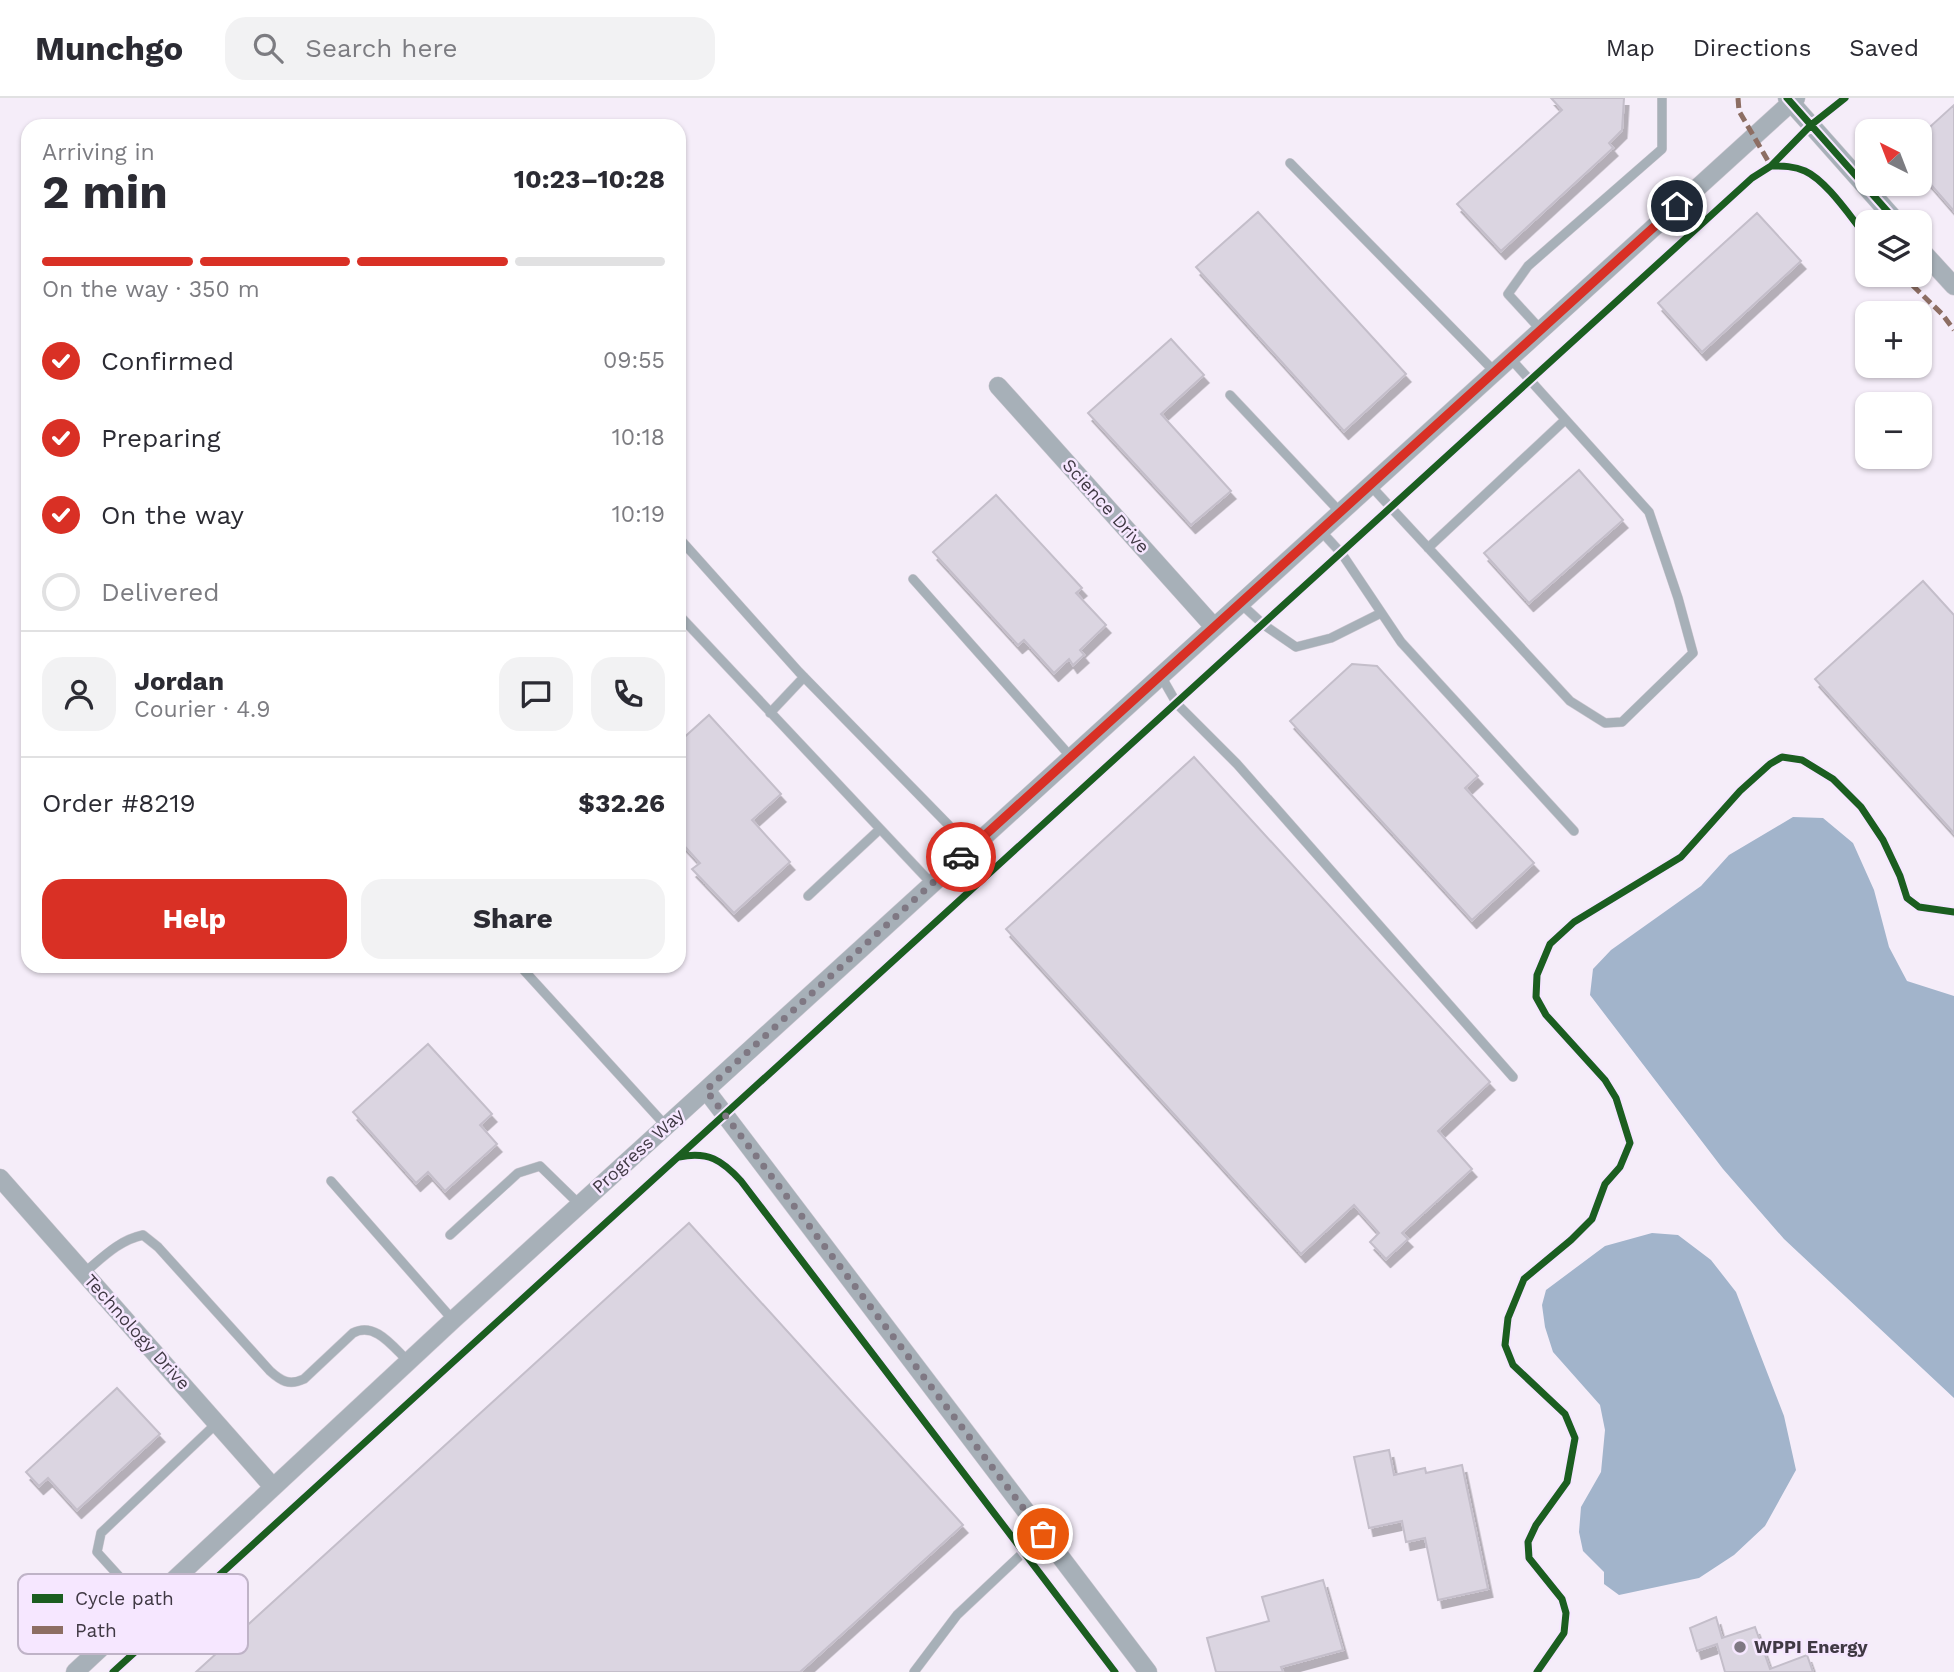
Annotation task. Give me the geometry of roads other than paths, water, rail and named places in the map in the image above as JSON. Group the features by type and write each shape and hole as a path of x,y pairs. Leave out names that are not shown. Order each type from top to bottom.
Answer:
{"street":[{"name":"Progress Way","path":"180,1574 408,1361 1791,100"},
{"path":"1791,100 1887,210"},
{"path":"1932,262 1954,286"},
{"name":"Science Drive","path":"998,386 1214,627"},
{"path":"706,1090 1148,1672"},
{"name":"Technology Drive","path":"0,1178 273,1487"},
{"name":"Progress Way","path":"75,1672 94,1654"}],"lane":[{"path":"1541,330 1508,294 1528,266 1662,149 1662,98"},
{"path":"1290,163 1495,372"},
{"path":"1370,485 1570,701 1605,723 1622,722 1693,653 1678,598 1649,512 1510,358"},
{"path":"1230,395 1340,512"},
{"path":"1428,548 1565,420"},
{"path":"1321,530 1342,554 1401,642 1574,831"},
{"path":"686,546 804,677 971,848"},
{"path":"913,579 1071,757"},
{"path":"1240,603 1264,625 1296,647 1331,638 1381,613"},
{"path":"686,623 932,884"},
{"path":"1161,676 1177,704 1237,764 1513,1077"},
{"path":"770,713 804,677"},
{"path":"808,896 880,829"},
{"path":"526,973 666,1126"},
{"path":"450,1235 518,1173 540,1166 580,1205"},
{"path":"331,1181 453,1320"},
{"path":"84,1273 121,1244 143,1235 158,1247 282,1381 295,1383 303,1379 353,1333 362,1328 373,1330 408,1361"},
{"path":"117,1574 97,1552 101,1533 217,1423"},
{"path":"914,1672 957,1615 1043,1534"}],"water":[{"path":"1793,817 1823,818 1853,843 1874,890 1889,947 1907,981 1954,996 1954,1398 1784,1239 1723,1169 1590,995 1593,969 1611,950 1701,886 1729,855"},
{"path":"1652,1233 1678,1235 1711,1260 1736,1292 1784,1416 1796,1470 1765,1526 1734,1555 1699,1578 1619,1595 1604,1584 1604,1572 1583,1551 1579,1532 1581,1507 1601,1472 1605,1430 1600,1405 1553,1352 1542,1305 1546,1290 1605,1246"}],"place":[{"name":"WPPI Energy","path":"1740,1647"}]}
